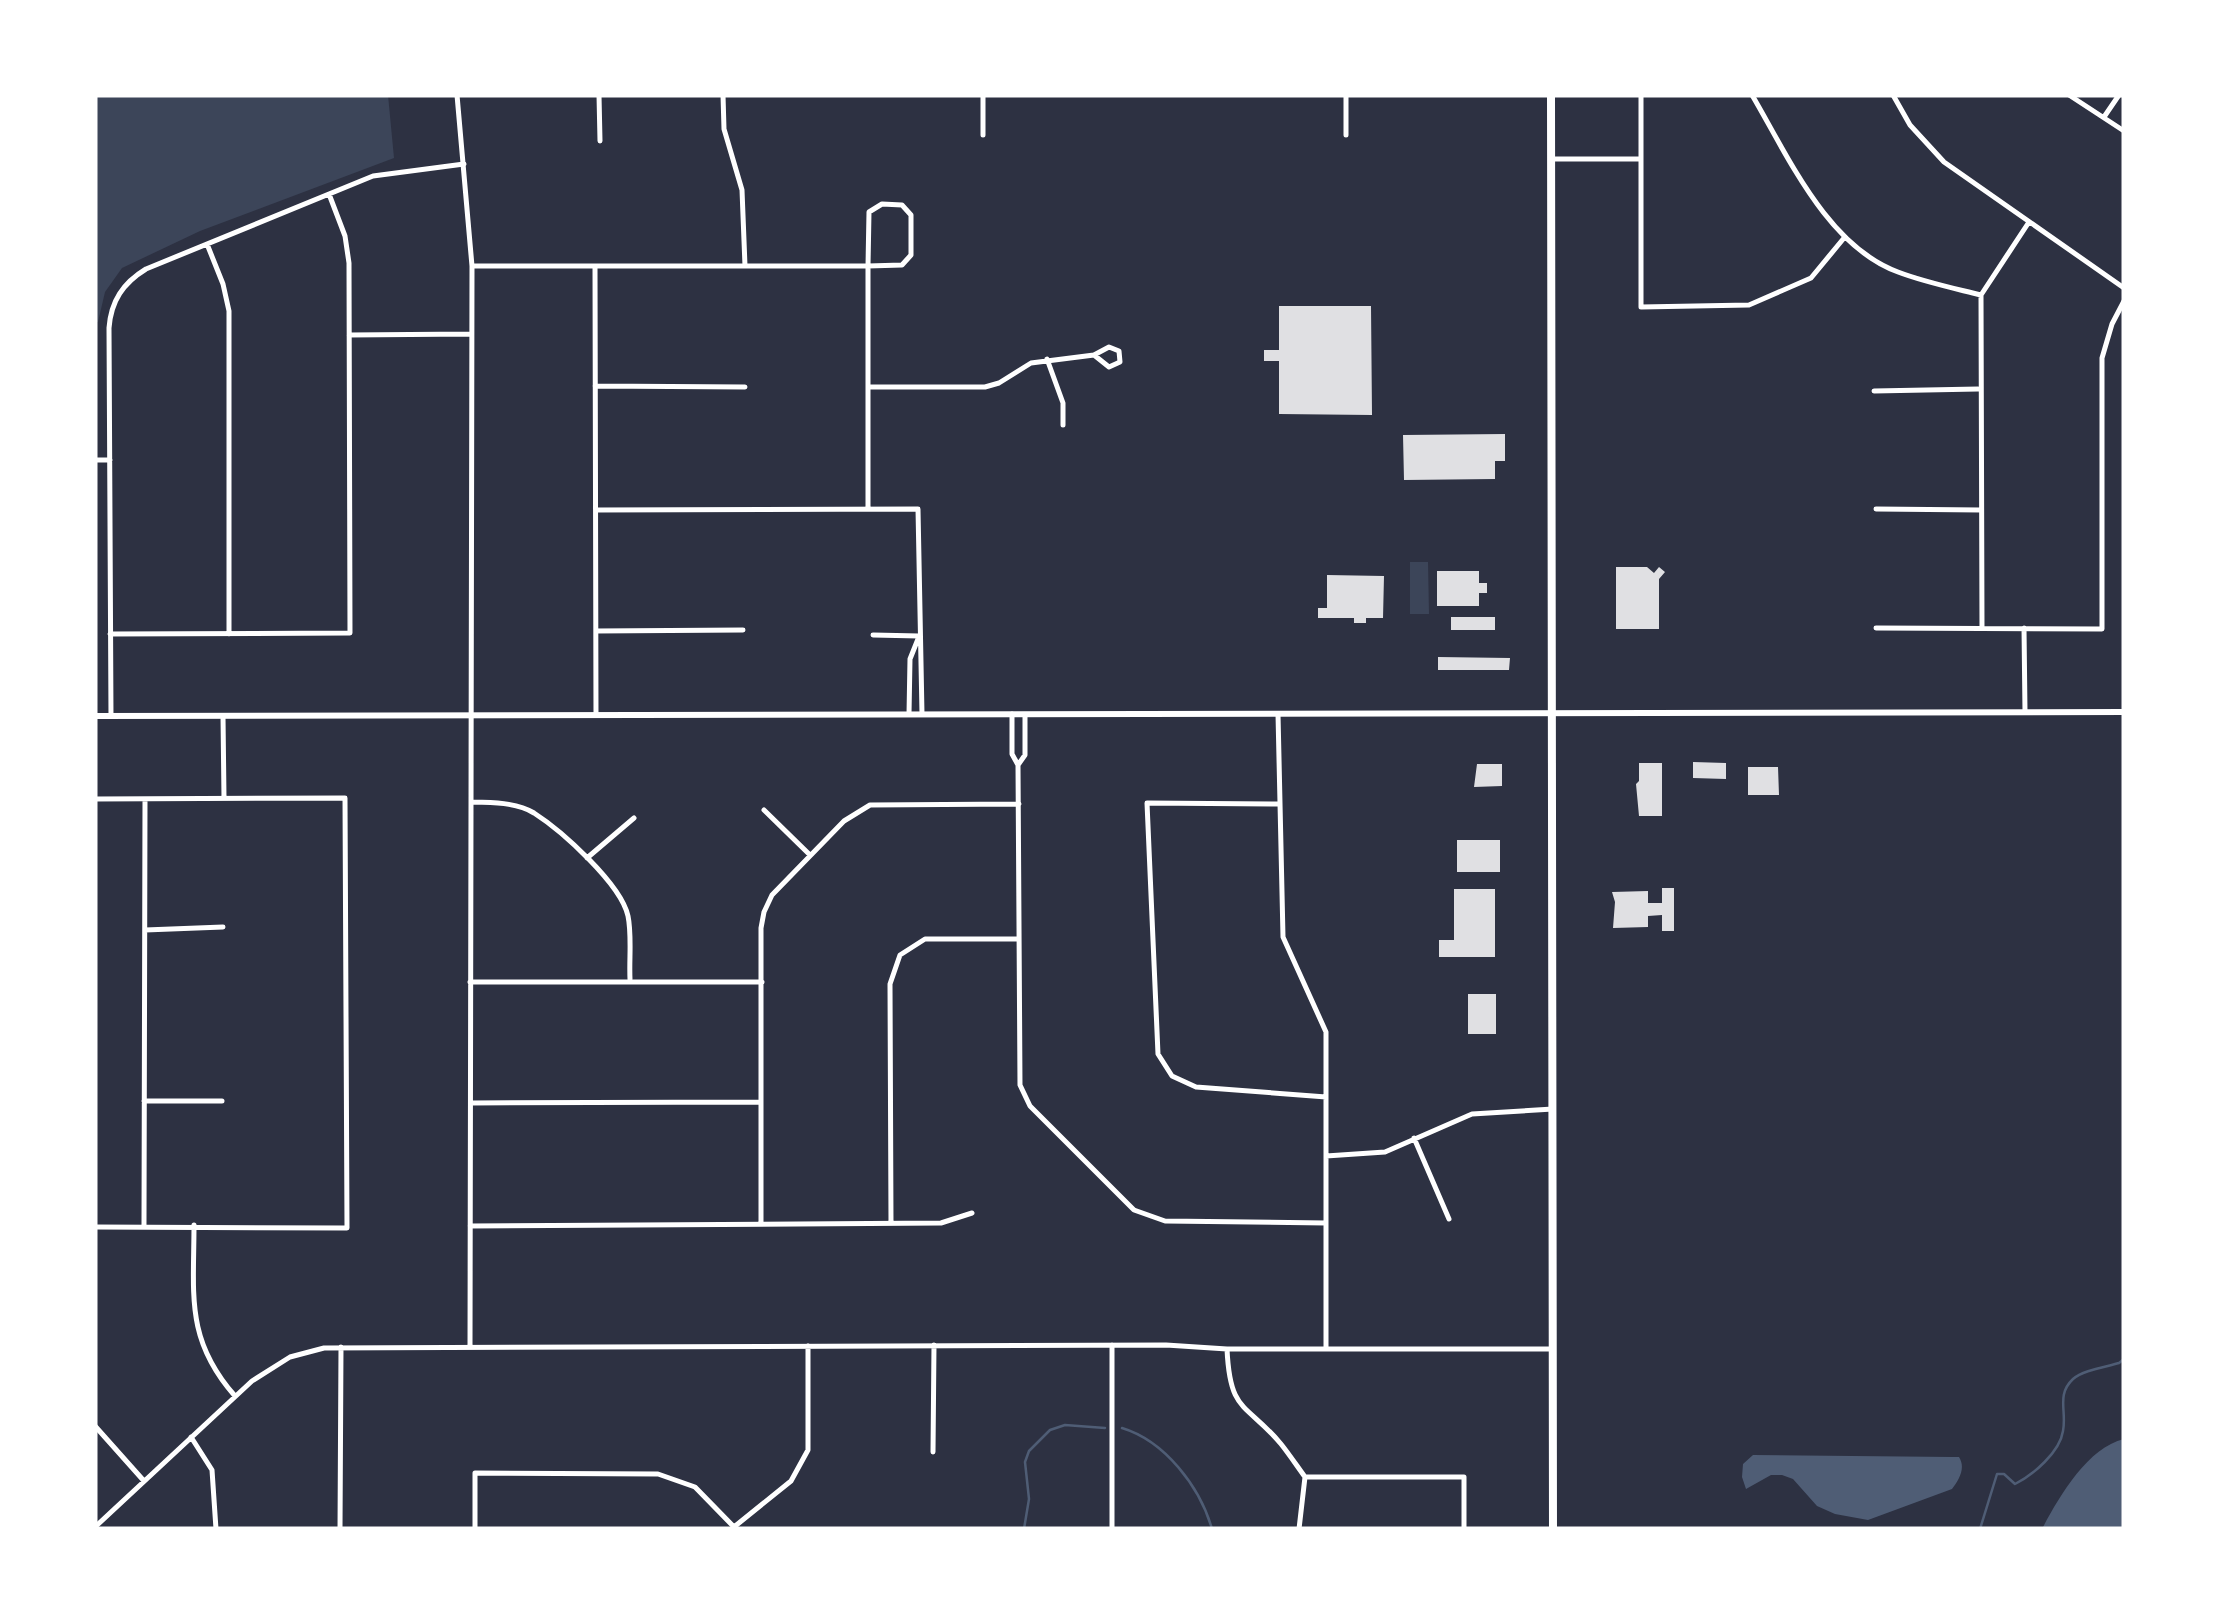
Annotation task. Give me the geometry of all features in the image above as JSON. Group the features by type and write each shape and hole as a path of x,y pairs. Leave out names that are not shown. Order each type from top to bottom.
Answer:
{"main road":[{"path":"1551,95 1553,1529"},
{"path":"95,716 2124,712"}],"street":[{"path":"457,95 472,266 470,1346"},
{"path":"599,95 600,141"},
{"path":"722,95 724,130 742,190 745,266"},
{"path":"983,95 983,135"},
{"path":"1346,95 1346,135"},
{"path":"1641,95 1642,308 1749,305 1811,278 1844,238"},
{"path":"1752,95 1808,190 1844,238 1894,271 1981,295"},
{"path":"1893,95 1910,125 1944,162 2124,288"},
{"path":"2068,95 2124,131"},
{"path":"2104,117 2119,95"},
{"path":"1551,159 1641,160"},
{"path":"111,716 110,316 120,291 146,269 385,172 464,164"},
{"path":"110,634 350,633 347,247 328,194"},
{"path":"472,266 868,266 902,265 911,255 911,215 902,204 882,204 869,212 868,266 868,509"},
{"path":"1982,628 1978,389 1981,295 2029,222"},
{"path":"206,244 229,310 229,634"},
{"path":"596,266 596,715"},
{"path":"1876,628 2102,628 2102,358 2124,301"},
{"path":"350,334 472,334"},
{"path":"869,387 985,387 1047,358 1094,356 1109,367 1120,362 1114,346 1103,348 1094,356"},
{"path":"1047,358 1063,403 1063,425"},
{"path":"596,386 745,387"},
{"path":"1874,391 1978,389"},
{"path":"95,460 110,460"},
{"path":"596,510 918,509 922,714"},
{"path":"1876,509 1981,510"},
{"path":"2024,628 2024,712"},
{"path":"596,631 743,630"},
{"path":"873,635 919,636"},
{"path":"910,714 910,660 919,636"},
{"path":"1012,714 1012,754 1018,765 1019,804 1020,1085 1030,1106 1134,1210 1165,1221 1326,1223"},
{"path":"1018,765 1025,756 1026,714"},
{"path":"1278,714 1283,937 1326,1032 1326,1349"},
{"path":"223,716 224,799"},
{"path":"95,799 345,798 347,1228 95,1227"},
{"path":"144,1227 145,799"},
{"path":"473,802 510,804 533,812 588,858 628,915 630,980"},
{"path":"1279,804 1147,803 1158,1054 1172,1076 1196,1087 1326,1097"},
{"path":"760,1222 764,912 772,895 844,822 870,805 1019,804"},
{"path":"764,810 810,855"},
{"path":"588,858 634,818"},
{"path":"145,930 223,926"},
{"path":"891,1223 890,984 900,955 925,939 1018,939"},
{"path":"470,982 762,982"},
{"path":"144,1101 222,1101"},
{"path":"471,1103 760,1102"},
{"path":"1326,1156 1385,1152 1472,1114 1553,1110"},
{"path":"1414,1138 1449,1219"},
{"path":"470,1226 941,1223 972,1214"},
{"path":"194,1225 194,1298 199,1338 214,1370 235,1396"},
{"path":"95,1527 268,1369 312,1350 934,1345 1553,1349"},
{"path":"933,1452 934,1345"},
{"path":"1112,1345 1112,1529"},
{"path":"475,1529 475,1473 658,1474 695,1487 733,1528 791,1482 808,1450 808,1346"},
{"path":"340,1529 341,1347"},
{"path":"1227,1349 1230,1379 1242,1409 1279,1441 1305,1477 1299,1529"},
{"path":"95,1426 144,1482"},
{"path":"191,1438 212,1470 216,1529"},
{"path":"1305,1477 1464,1476 1464,1529"}],"shaded area":[{"path":"95,95 388,95 394,158 200,231 122,268 105,292 95,322"},
{"path":"1410,562 1428,562 1429,614 1410,614"},
{"path":"2124,1439 2124,1529 2042,1529 2086,1463"},
{"path":"1753,1455 1959,1457 1962,1470 1952,1489 1868,1520 1817,1506 1793,1479 1782,1475 1771,1475 1746,1489 1743,1464"}],"building":[{"path":"1279,306 1371,306 1372,415 1279,414 1279,361 1264,361 1264,350 1279,350"},
{"path":"1505,434 1505,461 1495,461 1495,479 1404,480 1403,435"},
{"path":"1616,567 1647,567 1654,573 1659,567 1665,572 1659,579 1659,629 1616,629"},
{"path":"1437,571 1479,571 1479,583 1487,583 1487,593 1479,593 1479,606 1437,606"},
{"path":"1327,575 1384,576 1383,618 1354,623 1354,618 1318,618 1318,608 1327,608"},
{"path":"1451,617 1495,617 1495,630 1451,630"},
{"path":"1438,657 1510,658 1509,670 1438,670"},
{"path":"1693,762 1726,763 1726,779 1693,778"},
{"path":"1639,763 1662,763 1662,816 1639,816"},
{"path":"1477,764 1502,764 1502,786 1474,787"},
{"path":"1748,767 1778,767 1779,795 1748,795"},
{"path":"1457,840 1500,840 1500,872 1457,872"},
{"path":"1662,888 1674,888 1674,931 1662,931 1662,915 1648,916 1648,927 1613,928 1612,892 1648,891 1648,903 1662,903"},
{"path":"1454,889 1495,889 1495,957 1439,957 1439,940 1454,940"},
{"path":"1468,994 1496,994 1496,1034 1468,1034"}],"waterway":[{"path":"1980,1529 1997,1474 2004,1474 2015,1484 2037,1469 2057,1447 2064,1424 2063,1397 2073,1379 2124,1359"},
{"path":"1024,1529 1029,1499 1025,1462 1029,1451 1050,1430 1065,1425 1105,1428"},
{"path":"1122,1428 1153,1443 1179,1468 1199,1497 1212,1529"},
{"path":"1770,1529 1784,1529"}]}
